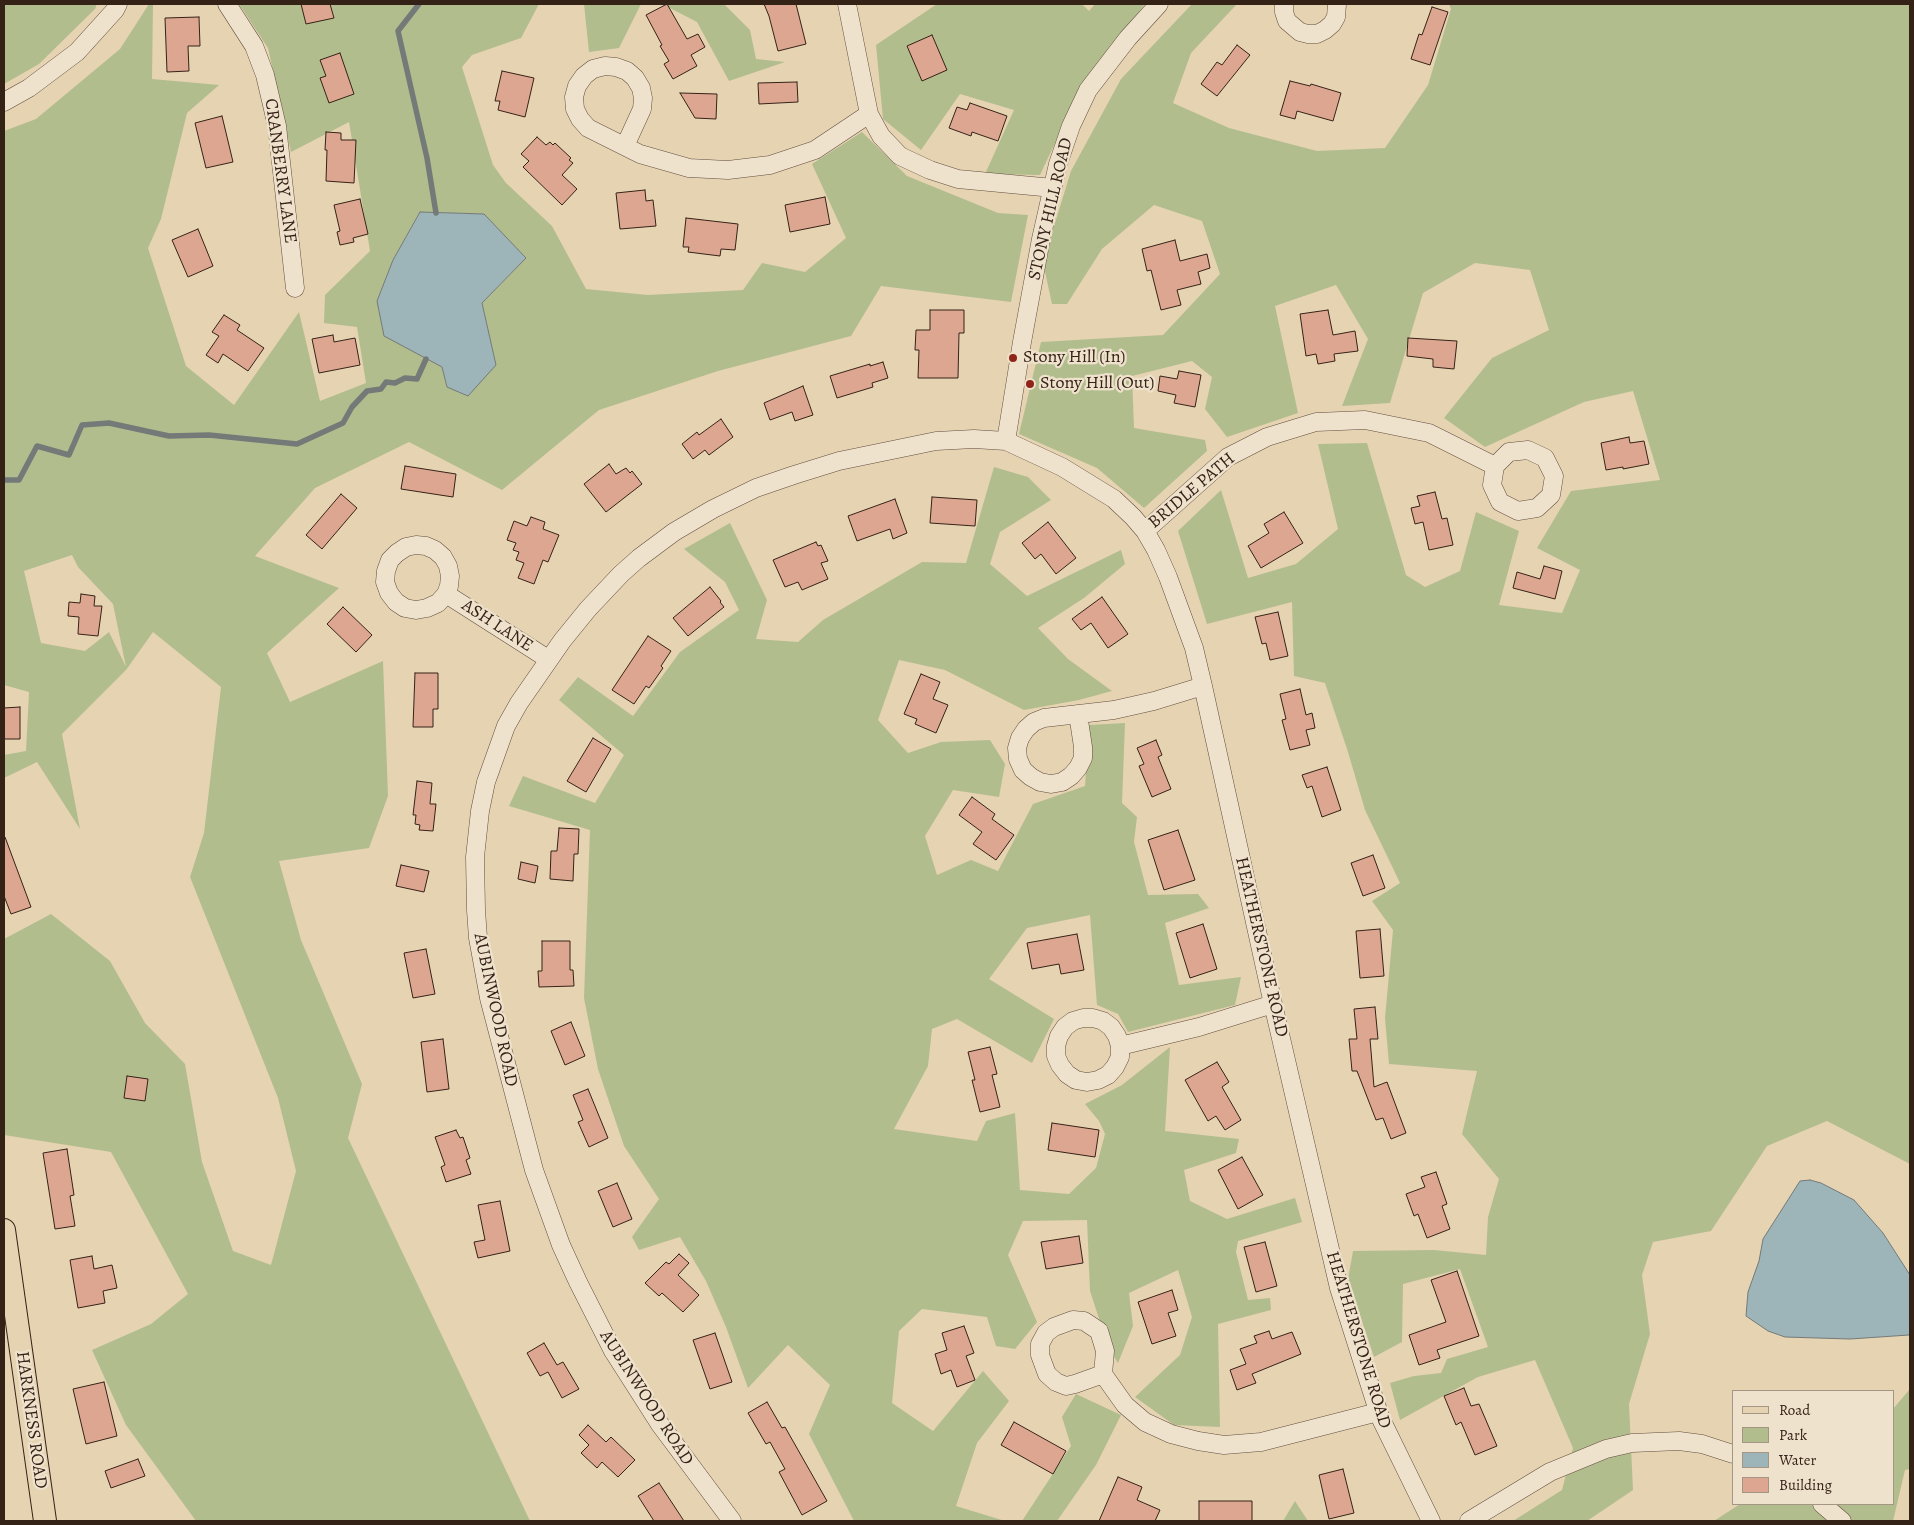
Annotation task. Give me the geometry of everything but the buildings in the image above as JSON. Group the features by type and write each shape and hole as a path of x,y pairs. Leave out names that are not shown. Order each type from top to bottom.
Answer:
{"main road":[{"name":"HARKNESS ROAD","path":"4,1230 44,1521"}],"street":[{"path":"4,102 29,88 77,52 115,10 118,4"},
{"name":"CRANBERRY LANE","path":"227,4 254,46 266,75 277,126 295,288"},
{"path":"847,4 869,114 881,136 900,156 930,170 958,179 1053,188"},
{"name":"STONY HILL ROAD","path":"1006,441 1023,335 1053,188 1058,164 1071,126 1088,90 1128,38 1159,4"},
{"path":"1284,4 1287,21 1300,32 1317,34 1332,24 1336,17 1337,4"},
{"path":"625,146 642,109 643,98 641,88 635,78 627,71 605,66 593,70 584,76 577,86 574,97 575,109 580,119 588,128 640,154 689,168 728,170 770,165 815,150 869,114"},
{"name":"BRIDLE PATH","path":"1144,531 1228,457 1267,437 1316,422 1365,420 1428,433 1495,466"},
{"name":"AUBINWOOD ROAD","path":"732,1521 664,1431 633,1384 594,1317 562,1245 534,1170 482,967 476,910 475,857 480,811 492,763 506,726 519,703 548,659 588,609 639,558 692,520 748,492 839,461 927,442 974,438 1006,441"},
{"name":"HEATHERSTONE ROAD","path":"1006,441 1062,467 1114,499 1133,517 1156,550 1181,609 1194,648 1203,686 1273,1004 1339,1288 1378,1412 1396,1454 1430,1521"},
{"name":"ASH LANE","path":"446,594 548,659"},
{"path":"1078,714 1083,758 1078,768 1071,776 1057,783 1040,782 1031,777 1023,770 1018,759 1017,748 1026,728 1034,722 1044,718 1078,714 1114,710 1154,701 1203,686"},
{"path":"1120,1046 1200,1027 1273,1004"},
{"path":"1103,1374 1126,1405 1145,1422 1171,1434 1211,1444 1236,1445 1261,1442 1378,1412"},
{"path":"1469,1521 1550,1472 1606,1448 1632,1443 1680,1441 1702,1444 1732,1454"},
{"path":"1823,1505 1842,1521"}],"green space":[{"path":"4,4 97,4 95,9 39,64 4,84"},
{"path":"149,4 153,4 152,79 219,85 187,113 161,219 148,248 186,366 234,405 299,312 320,401 366,383 357,327 324,323 325,295 370,251 349,122 291,152 268,48 239,4 539,4 521,38 472,55 462,67 493,165 506,183 552,226 586,289 648,295 743,290 762,263 805,272 846,238 812,164 862,132 907,176 998,213 1028,215 1011,302 881,286 851,336 718,371 599,410 502,490 409,442 315,488 255,556 339,588 267,653 290,702 383,661 388,796 369,848 279,861 301,940 362,1084 348,1138 530,1521 196,1521 126,1425 92,1350 151,1324 188,1294 111,1152 4,1135 4,939 51,914 110,961 145,1023 185,1064 202,1162 233,1251 271,1265 296,1171 278,1098 190,877 204,833 221,687 153,632 126,670 62,734 80,829 37,762 4,778 4,755 26,751 29,692 4,685 4,131 36,119 120,49","holes":["420,212 483,214 526,258 482,303 496,365 447,387 442,367 377,301 393,260","72,555 78,567 113,604 126,667 109,632 85,651 41,643 24,571"]},
{"path":"584,4 641,4 619,48 589,52"},
{"path":"662,4 724,4 750,30 756,59 785,62 729,81 697,22"},
{"path":"937,4 1082,4 1089,11 1095,4 1145,4 1080,90 1040,175 985,174 1014,110 960,94 921,150 883,119 876,45"},
{"path":"1192,4 1237,4 1191,53 1173,103 1229,128 1317,151 1385,148 1428,85 1451,9 1449,4 1910,4 1910,1164 1827,1121 1767,1146 1711,1231 1653,1242 1642,1275 1650,1334 1629,1404 1633,1490 1587,1521 1513,1521 1562,1490 1573,1448 1535,1360 1478,1377 1400,1420 1390,1383 1414,1376 1441,1373 1447,1359 1488,1347 1460,1269 1403,1284 1402,1342 1374,1357 1348,1279 1353,1251 1434,1250 1486,1255 1488,1217 1499,1179 1462,1134 1477,1071 1389,1064 1385,1018 1393,930 1372,901 1400,883 1365,810 1325,683 1294,676 1292,602 1207,624 1178,531 1221,490 1248,578 1296,564 1338,529 1318,444 1367,443 1406,575 1425,587 1460,571 1476,512 1519,531 1499,605 1562,613 1580,570 1537,548 1571,491 1660,480 1633,391 1584,402 1485,447 1444,418 1492,358 1549,330 1530,270 1475,263 1423,293 1390,403 1342,406 1368,339 1336,285 1275,306 1298,413 1227,437 1205,409 1212,377 1192,361 1132,376 1134,428 1205,440 1207,451 1144,508 1097,468 1019,434 1041,342 1163,335 1220,274 1202,221 1154,205 1102,249 1067,304 1052,304 1043,262 1071,171 1121,79"},
{"path":"994,467 1028,477 1051,500 1000,532 990,564 1027,596 1121,550 1125,564 1084,598 1038,628 1068,659 1112,691 1079,700 1024,710 945,670 899,660 878,720 908,753 941,742 990,740 1005,764 999,797 953,790 925,836 937,875 971,860 998,871 1033,804 1085,786 1089,725 1125,723 1122,803 1137,817 1134,842 1148,895 1198,894 1209,908 1165,923 1179,985 1241,977 1235,1005 1128,1032 1118,1014 1097,1005 1090,915 1027,928 989,979 1054,1019 1032,1063 957,1019 932,1029 928,1066 894,1129 977,1141 986,1121 1015,1113 1020,1190 1069,1194 1096,1168 1105,1134 1099,1121 1085,1104 1122,1085 1170,1047 1165,1131 1239,1139 1236,1153 1184,1170 1190,1201 1227,1219 1295,1198 1302,1222 1238,1241 1236,1252 1248,1300 1270,1298 1271,1310 1218,1324 1220,1427 1174,1425 1135,1397 1180,1355 1192,1317 1178,1270 1129,1293 1133,1326 1118,1363 1109,1349 1090,1291 1087,1220 1023,1221 1008,1255 1037,1322 1015,1349 996,1346 987,1317 922,1309 899,1331 892,1403 933,1431 983,1371 1009,1401 977,1443 956,1506 1005,1521 854,1521 809,1434 830,1385 788,1345 748,1388 726,1327 706,1281 680,1237 639,1250 632,1237 659,1199 624,1146 598,1069 584,998 590,830 509,806 523,776 595,803 624,755 559,700 578,677 633,716 680,652 739,610 725,582 684,549 730,523 767,600 756,639 798,642 823,620 922,562 966,563"},
{"path":"1910,1389 1910,1469 1905,1470 1893,1521 1714,1521 1738,1505 1894,1505 1894,1408"},
{"path":"1076,1394 1121,1415 1096,1465 1057,1521 1022,1521 1071,1446 1062,1417"},
{"path":"1295,1501 1308,1521 1283,1521"}],"water":[{"path":"420,212 484,214 526,258 482,303 496,365 468,396 447,387 442,367 384,336 377,301 393,260"},
{"path":"1810,1180 1821,1183 1854,1200 1883,1233 1910,1275 1909,1335 1850,1339 1785,1337 1768,1331 1746,1316 1748,1292 1759,1261 1763,1239 1800,1181"}],"waterway":[{"path":"419,4 398,31 427,158 436,213"},
{"path":"4,480 19,480 37,446 69,455 82,425 109,423 169,436 209,435 297,444 343,423 352,407 367,391 381,389 386,382 395,383 405,378 417,379 426,359"}],"place":[{"name":"Stony Hill (In)","path":"1013,358"},
{"name":"Stony Hill (Out)","path":"1030,384"}]}
